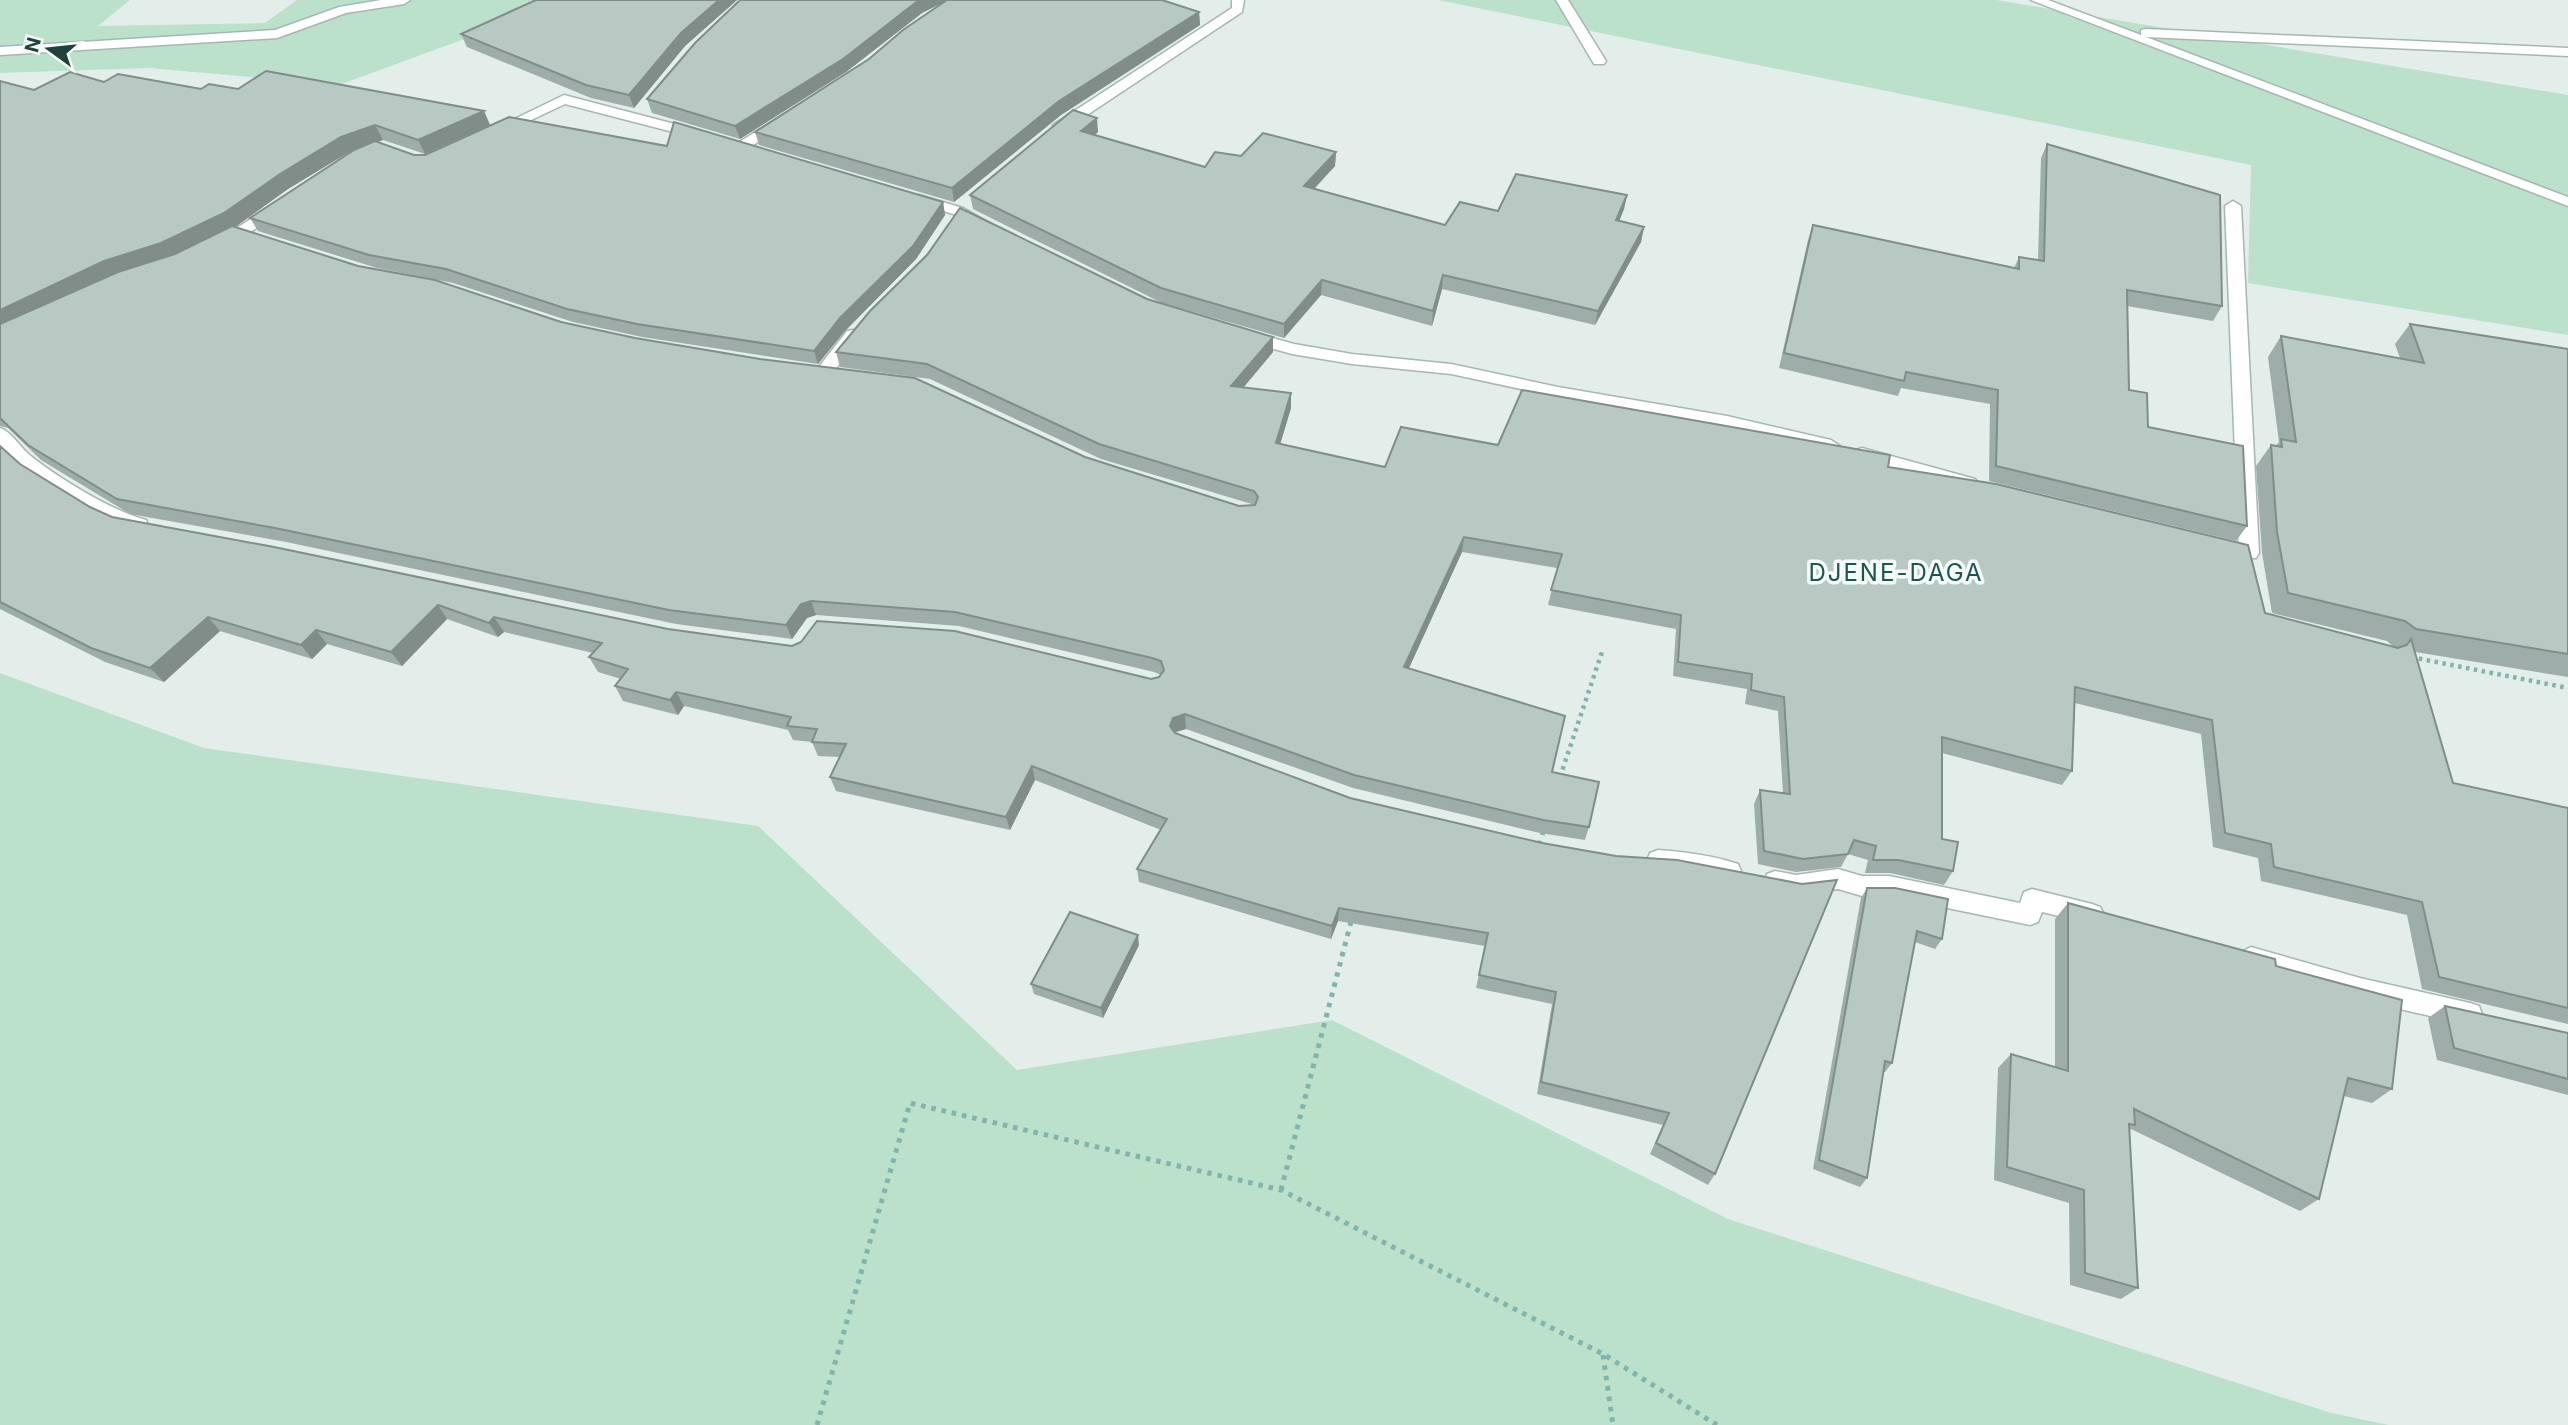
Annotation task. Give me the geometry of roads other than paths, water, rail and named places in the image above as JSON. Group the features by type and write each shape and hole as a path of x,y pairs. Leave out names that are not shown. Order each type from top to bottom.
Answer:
{"street":[{"path":"0,51 277,34 343,10 404,0"},
{"path":"1048,137 1067,120 1238,9 1238,0"},
{"path":"1562,0 1599,61"},
{"path":"2037,0 2568,202"},
{"path":"2126,32 2568,52"},
{"path":"481,138 564,99 642,111 766,154"},
{"path":"741,147 797,110"},
{"path":"906,196 963,207 995,229"},
{"path":"203,251 240,233 284,202"},
{"path":"2233,206 2245,557"},
{"path":"950,229 963,207"},
{"path":"240,233 264,241"},
{"path":"824,372 861,326"},
{"path":"1230,331 1292,349 1352,359 1451,369 1558,392 1727,422 1836,447 1983,487"},
{"path":"801,370 846,375"},
{"path":"0,433 14,453 30,467 103,513 125,522 163,529"},
{"path":"1637,859 1687,862 1796,885 1838,878 1863,886 1889,886 2031,915 2032,899 2120,921"},
{"path":"2226,951 2360,989 2490,1018"}],"district":[{"name":"DJENE-DAGA","path":"1896,572"}]}
